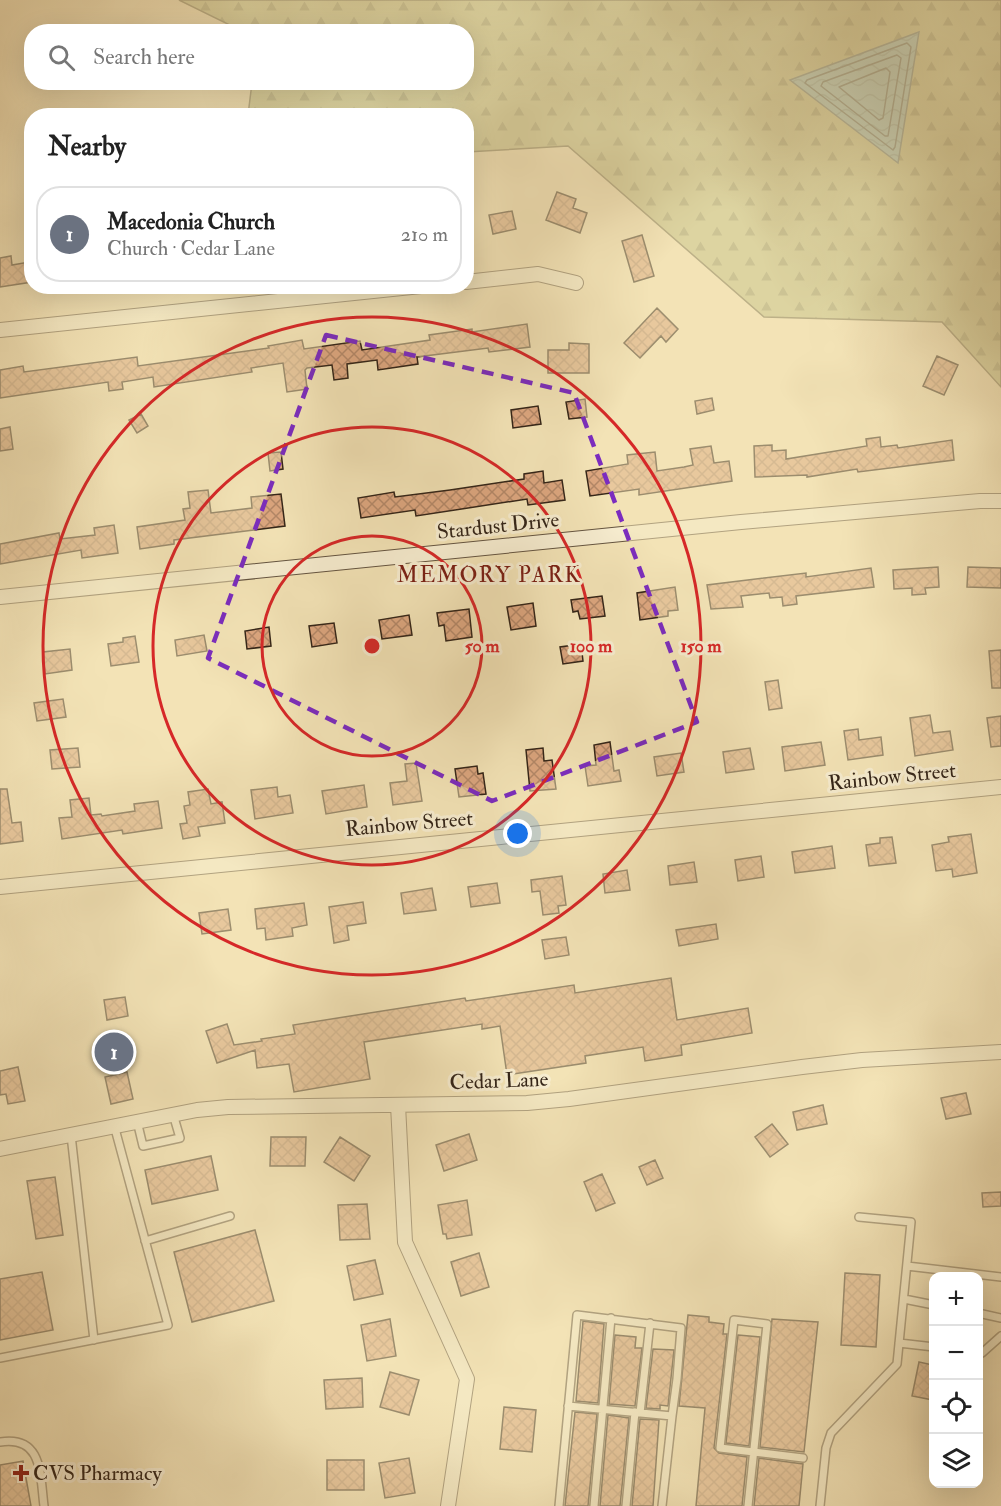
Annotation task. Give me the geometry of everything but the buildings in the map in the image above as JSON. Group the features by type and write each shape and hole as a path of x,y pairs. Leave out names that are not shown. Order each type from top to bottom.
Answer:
{"street":[{"path":"474,281 538,274 576,283"},
{"path":"0,330 344,294"},
{"name":"Stardust Drive","path":"0,597 741,522 1001,501"},
{"name":"Rainbow Street","path":"0,887 392,847 663,823 1001,787"},
{"name":"Cedar Lane","path":"0,1149 173,1114 228,1107 527,1103 814,1065 1001,1052"},
{"path":"398,1105 405,1242 467,1379 448,1506"}],"lane":[{"path":"137,1121 143,1146 180,1138 173,1114"},
{"path":"0,1358 168,1325 114,1125"},
{"path":"70,1135 94,1340"},
{"path":"145,1241 230,1216"},
{"path":"820,1506 826,1448 831,1433 897,1364 911,1222 859,1217"},
{"path":"907,1266 1001,1278"},
{"path":"904,1299 929,1304"},
{"path":"983,1314 1001,1318"},
{"path":"560,1506 577,1315 681,1328 662,1506"},
{"path":"594,1506 611,1318"},
{"path":"748,1506 754,1453 767,1324 734,1320 720,1448 754,1453 803,1458"},
{"path":"626,1506 650,1323"},
{"path":"983,1352 1001,1336"},
{"path":"899,1343 929,1347"},
{"path":"568,1406 672,1416"},
{"path":"0,1442 12,1440 28,1446 38,1459 44,1506"}],"highlighted area":[{"path":"326,335 574,393 697,722 492,801 208,658"}],"green space":[{"path":"179,0 1001,0 1001,387 942,322 764,317 568,146 474,152 474,108 249,108 251,90 474,90 474,24 228,24"}],"water":[{"path":"919,32 898,163 790,80"}],"place":[{"name":"Macedonia Church","path":"114,1052"},
{"name":"CVS Pharmacy","path":"21,1473"}],"district":[{"name":"MEMORY PARK","path":"489,575"}]}
